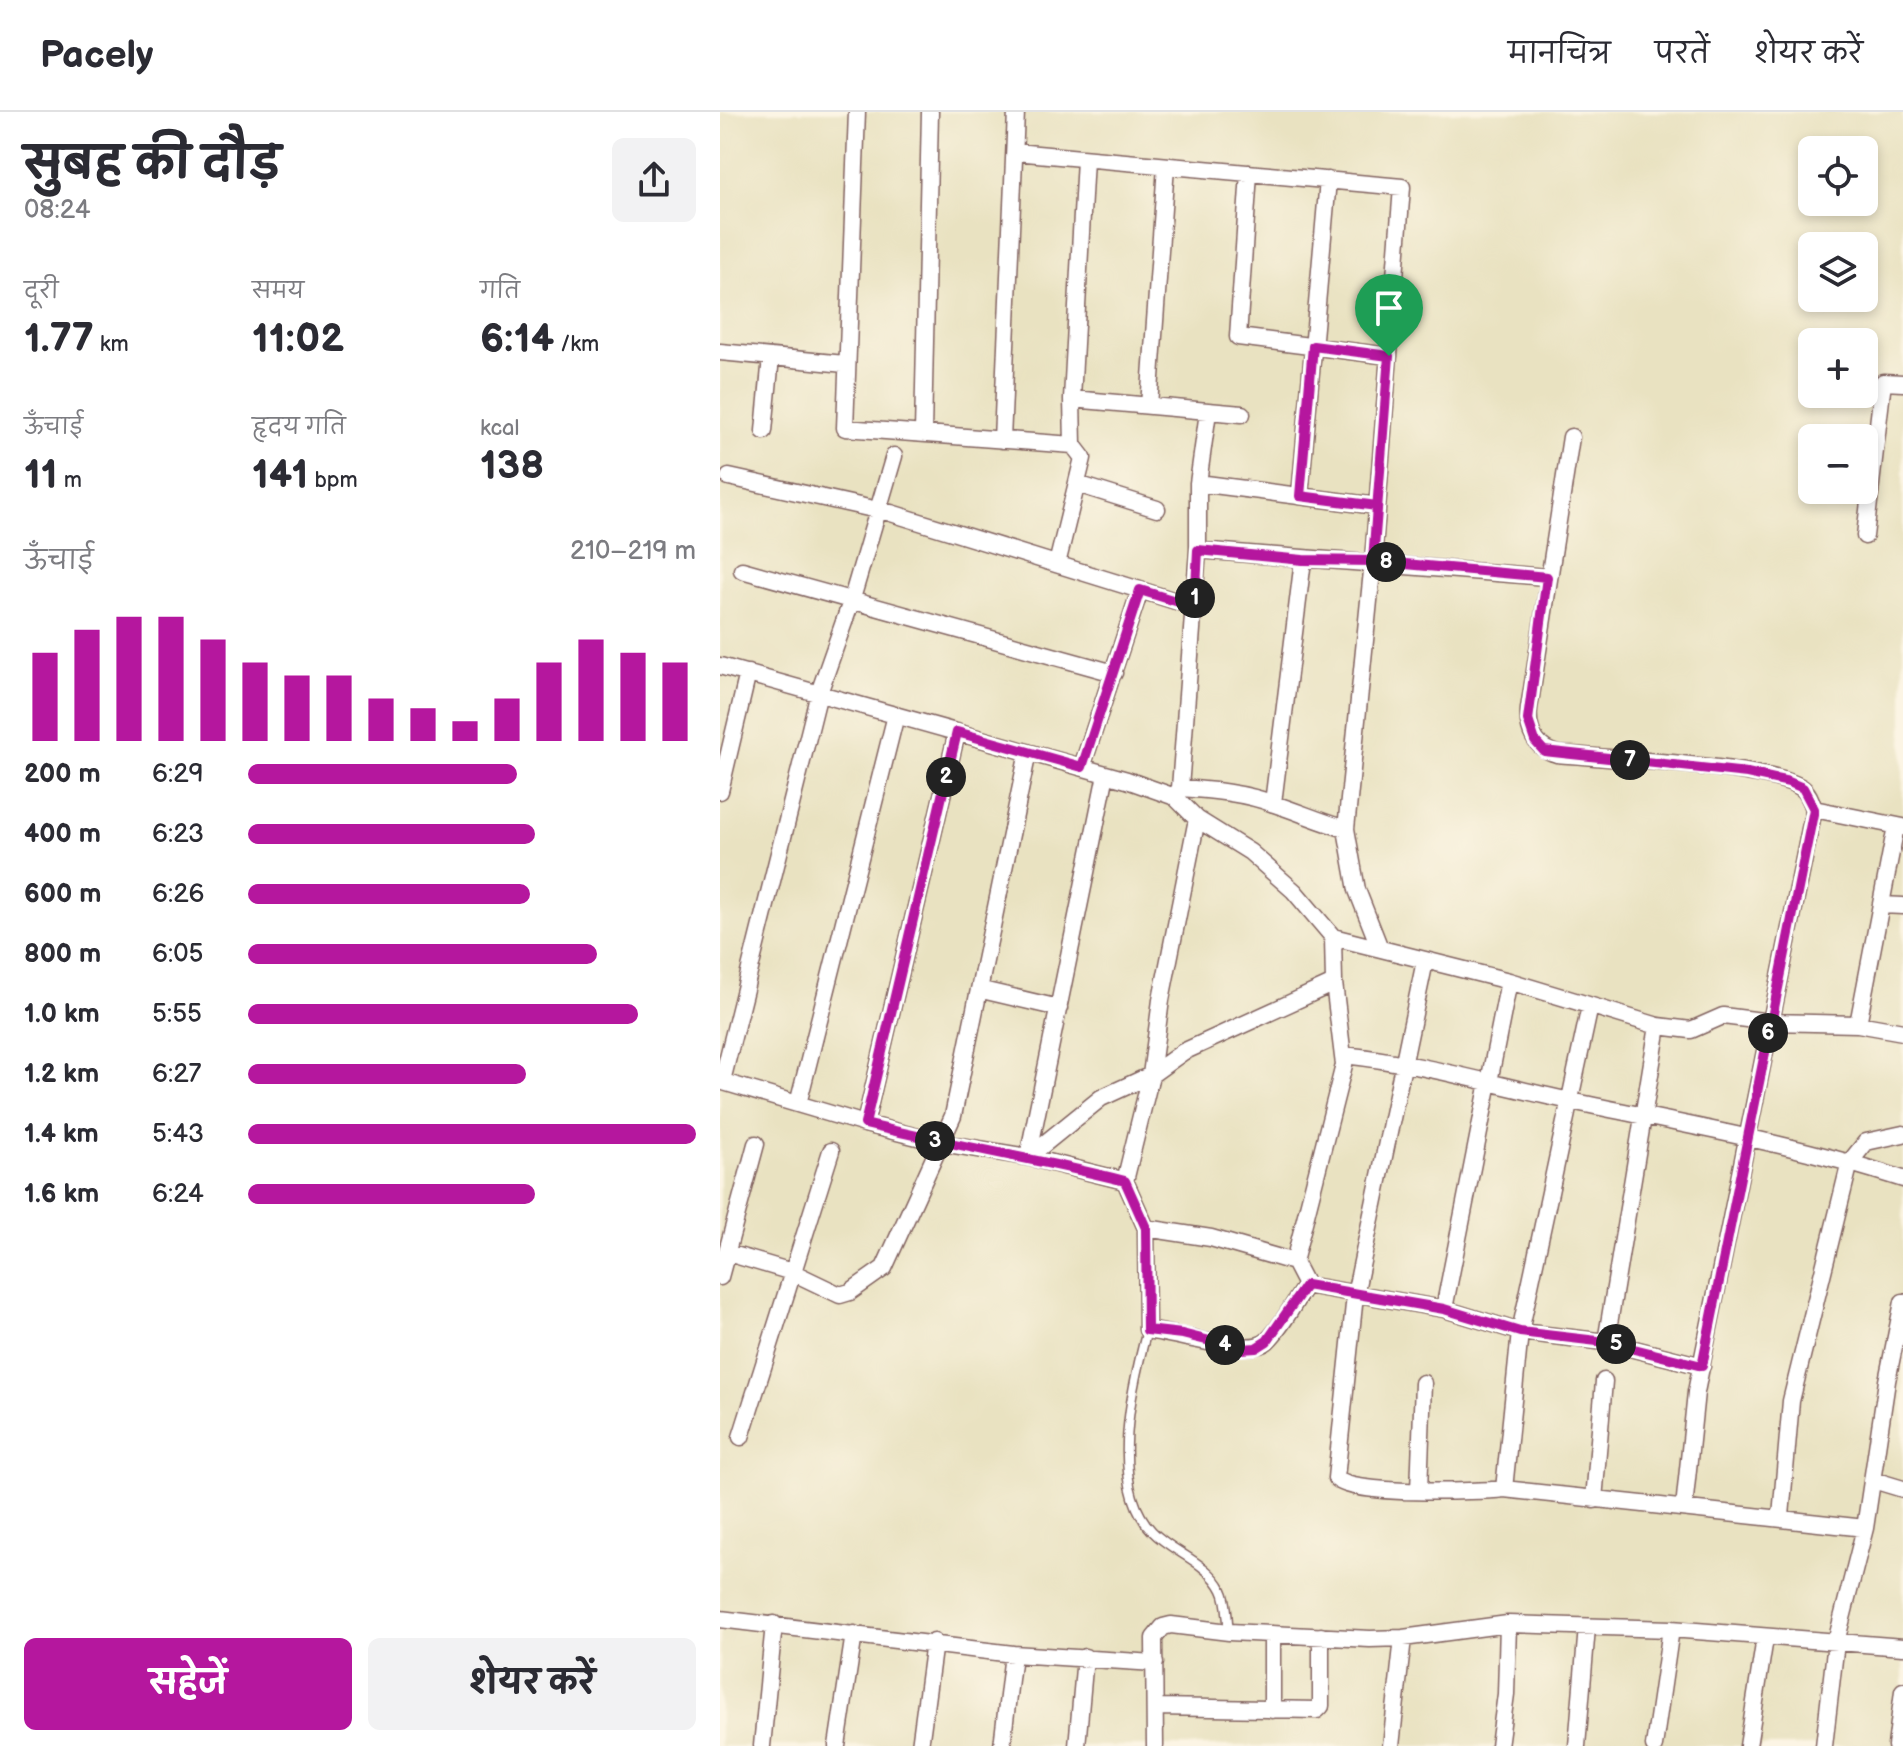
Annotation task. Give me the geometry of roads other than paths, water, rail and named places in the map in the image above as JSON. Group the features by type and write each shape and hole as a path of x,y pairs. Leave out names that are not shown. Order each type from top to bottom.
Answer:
{"street":[{"path":"857,112 845,364 845,428 1073,445"},
{"path":"923,433 930,112"},
{"path":"1002,440 1016,112"},
{"path":"1015,152 1402,187 1373,561 1346,829 1357,890 1379,946"},
{"path":"1057,564 1083,458 1073,445 1072,399 1085,159"},
{"path":"1149,406 1166,166"},
{"path":"1249,173 1238,337 1389,356"},
{"path":"1300,496 1328,180"},
{"path":"720,352 845,364"},
{"path":"764,431 771,357"},
{"path":"1865,536 1883,382 1903,383"},
{"path":"1072,399 1242,414"},
{"path":"1208,412 1198,483 1195,607 1178,792 1197,819 1250,852 1294,891 1333,937 1379,946 1425,961 1509,981 1658,1026 1691,1030 1723,1016 1770,1022 1858,1024 1903,1032"},
{"path":"1571,437 1547,577 1528,720 1535,741 1544,751 1747,773 1789,782 1803,788 1814,809 1696,1392 1684,1508"},
{"path":"894,456 851,602 819,693 721,1081 865,1124 942,1143 1028,1157 1125,1181"},
{"path":"729,477 878,510 1195,607"},
{"path":"1198,483 1377,506"},
{"path":"1077,484 1157,509"},
{"path":"1198,550 1303,560 1373,561 1547,577"},
{"path":"1273,803 1303,560"},
{"path":"742,570 1114,673"},
{"path":"1082,767 1140,590"},
{"path":"720,666 1106,774 1178,792 1220,791 1273,803 1306,818 1346,829"},
{"path":"720,791 748,673"},
{"path":"798,1104 896,715"},
{"path":"865,1124 957,732"},
{"path":"728,1253 792,1272 840,1295 850,1292 884,1268 953,1116 982,990 1028,752"},
{"path":"1028,1157 1106,774"},
{"path":"1814,809 1900,827 1858,1024"},
{"path":"1197,819 1161,1000 1151,1075 1125,1181 1146,1228 1147,1330 1182,1334 1242,1349 1256,1348 1267,1341 1306,1285"},
{"path":"1881,905 1903,906"},
{"path":"1306,1285 1294,1262 1340,1083 1343,1055 1334,983 1333,937"},
{"path":"1425,961 1355,1295 1336,1478 1346,1486 1419,1491 1504,1489 1781,1516 1865,1528"},
{"path":"1444,1309 1509,981"},
{"path":"1028,1157 1101,1098 1151,1075 1183,1052 1334,983"},
{"path":"982,990 1059,1008"},
{"path":"1504,1489 1520,1332 1590,1006"},
{"path":"1606,1342 1658,1026"},
{"path":"1343,1055 1406,1061 1572,1101 1749,1136 1903,1179"},
{"path":"1781,1516 1791,1401 1850,1162 1866,1142 1903,1134"},
{"path":"720,1277 756,1144"},
{"path":"741,1437 831,1151"},
{"path":"1146,1228 1211,1238 1294,1262"},
{"path":"1306,1285 1444,1309 1520,1332 1606,1342 1702,1366"},
{"path":"1824,1746 1836,1642 1865,1528 1903,1302"},
{"path":"1594,1500 1604,1381"},
{"path":"1419,1491 1423,1383"},
{"path":"1873,1480 1903,1489"},
{"path":"720,1619 934,1642 1013,1654 1155,1663"},
{"path":"762,1746 774,1624"},
{"path":"1155,1746 1154,1638 1163,1627 1403,1638 1508,1624 1671,1629 1903,1647"},
{"path":"1499,1746 1506,1694 1508,1624"},
{"path":"1577,1746 1587,1627"},
{"path":"1654,1746 1671,1629"},
{"path":"837,1746 854,1634"},
{"path":"1272,1634 1272,1710"},
{"path":"1157,1707 1312,1711 1321,1706 1321,1636"},
{"path":"1391,1746 1403,1638"},
{"path":"1748,1746 1752,1703 1765,1638"},
{"path":"920,1746 934,1642"},
{"path":"1002,1746 1013,1654"},
{"path":"1077,1746 1085,1657"},
{"path":"1896,1746 1903,1691"}],"lane":[{"path":"1147,1330 1137,1365 1127,1448 1128,1481 1135,1507 1152,1532 1213,1576 1224,1592 1229,1632"}]}
